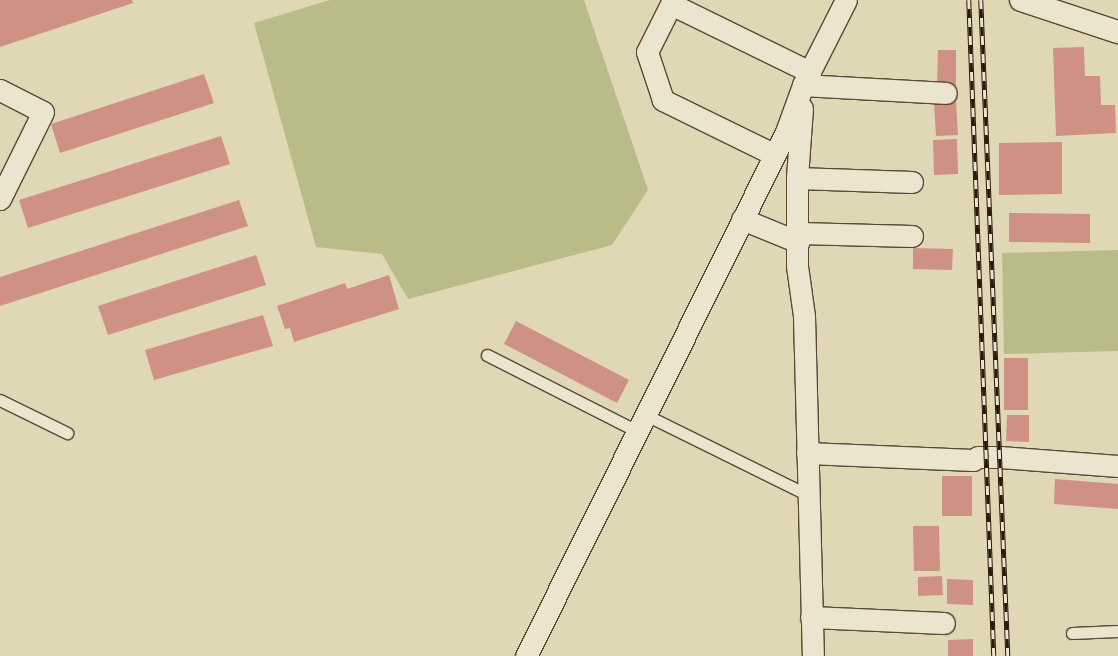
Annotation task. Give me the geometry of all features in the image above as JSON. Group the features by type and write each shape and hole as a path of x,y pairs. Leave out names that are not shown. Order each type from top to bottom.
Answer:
{"street":[{"path":"526,656 786,132 807,78 846,0"},
{"path":"1021,0 1116,35"},
{"path":"774,154 662,100 647,52 671,4 807,78 946,93"},
{"path":"807,78 797,178 797,266 804,316 813,656"},
{"path":"0,90 43,112 0,199"},
{"path":"797,178 912,182"},
{"path":"742,219 798,238 912,236"},
{"path":"807,453 973,460 978,457 1000,457 1118,466"},
{"path":"812,617 944,623"}],"lane":[{"path":"487,355 808,495"},
{"path":"0,400 66,433"},
{"path":"1072,633 1118,631"}],"green space":[{"path":"330,0 584,0 648,190 612,245 408,299 382,254 316,247 254,23"},
{"path":"1118,250 1118,351 1004,354 1002,253"}],"building":[{"path":"0,0 132,0 133,3 0,47"},
{"path":"1084,47 1085,76 1100,76 1101,105 1115,105 1116,133 1056,136 1053,48"},
{"path":"938,50 956,50 956,85 937,84"},
{"path":"204,74 214,103 60,153 51,124"},
{"path":"956,101 958,135 936,136 934,102"},
{"path":"221,136 230,164 28,228 19,200"},
{"path":"957,139 958,174 934,175 933,140"},
{"path":"1062,142 1062,194 999,195 999,143"},
{"path":"239,200 248,226 0,306 0,277"},
{"path":"1009,213 1090,214 1090,243 1009,242"},
{"path":"913,248 953,249 952,270 913,269"},
{"path":"256,255 266,285 108,335 98,306"},
{"path":"389,275 399,309 294,342 290,328 285,329 277,306 345,283 347,289"},
{"path":"263,315 273,346 154,380 145,350"},
{"path":"516,321 629,380 617,403 504,344"},
{"path":"1004,358 1028,358 1028,410 1004,410"},
{"path":"1007,415 1029,415 1029,442 1006,441"},
{"path":"942,476 972,476 972,516 942,516"},
{"path":"1055,479 1118,484 1118,509 1054,504"},
{"path":"913,526 939,526 940,571 914,571"},
{"path":"942,576 943,595 918,596 918,577"},
{"path":"947,579 973,580 973,605 947,604"},
{"path":"973,639 973,656 948,656 948,640"}],"railway":[{"path":"969,0 994,656"},
{"path":"981,0 1008,656"}]}
